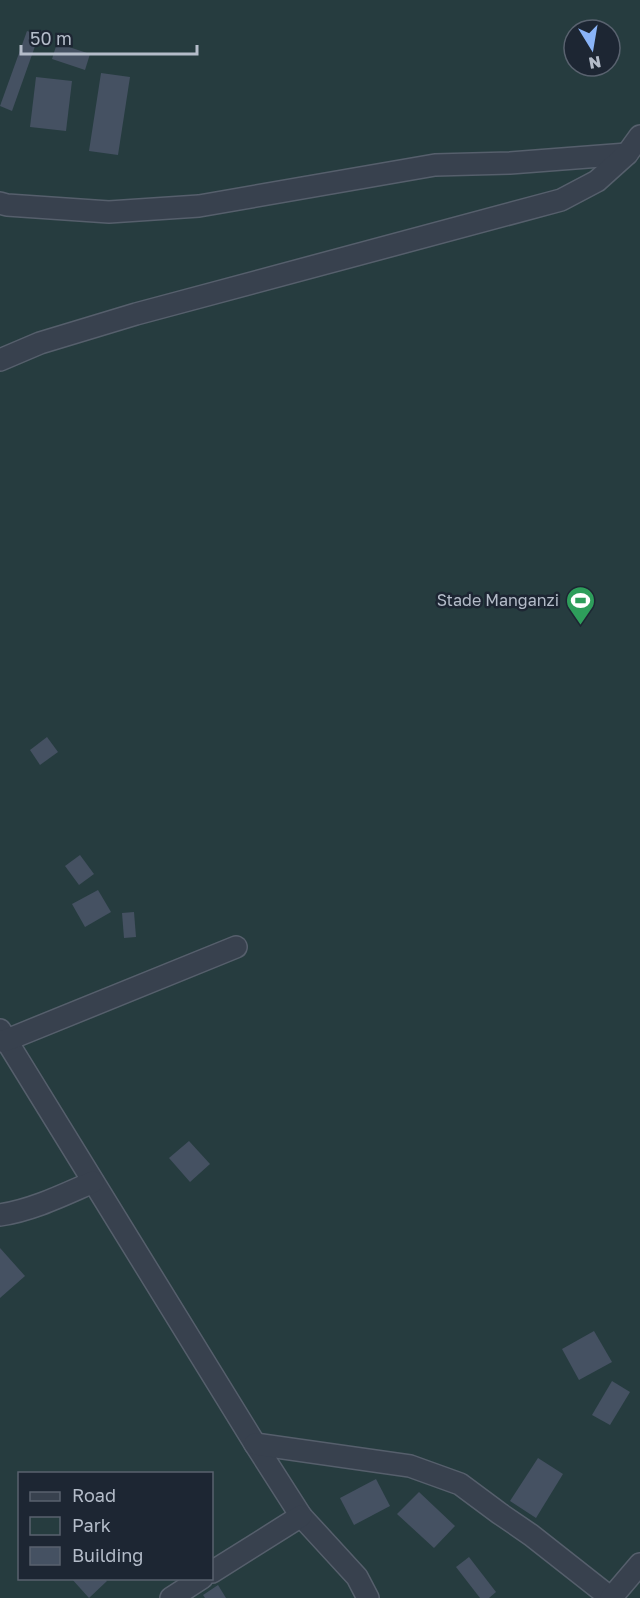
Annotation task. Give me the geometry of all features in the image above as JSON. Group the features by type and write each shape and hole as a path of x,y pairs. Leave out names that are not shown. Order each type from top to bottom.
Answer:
{"street":[{"path":"0,360 40,344 136,314 561,200 597,181 627,154 640,136"},
{"path":"0,203 109,212 199,206 435,165 510,163 627,154"},
{"path":"237,947 2,1037 301,1516 357,1577 368,1598"},
{"path":"0,1215 48,1202 93,1182"},
{"path":"255,1444 410,1466 460,1484 531,1535 611,1598 640,1564"},
{"path":"213,1571 301,1516"},
{"path":"171,1598 199,1580"}],"green space":[{"path":"0,0 640,0 640,1598 0,1598"}],"building":[{"path":"27,31 39,35 12,111 0,106"},
{"path":"57,43 90,54 85,70 52,59"},
{"path":"101,73 130,77 118,155 89,151"},
{"path":"36,77 72,81 66,131 30,127"},
{"path":"47,737 58,752 40,765 30,750"},
{"path":"80,855 94,874 79,885 65,866"},
{"path":"98,890 111,912 85,927 72,904"},
{"path":"134,912 136,937 124,938 122,913"},
{"path":"189,1141 210,1164 190,1182 169,1158"},
{"path":"0,1248 25,1276 0,1298"},
{"path":"594,1331 612,1362 579,1380 562,1349"},
{"path":"612,1381 630,1392 610,1425 592,1415"},
{"path":"538,1458 563,1474 536,1518 510,1501"},
{"path":"376,1479 390,1506 354,1525 340,1498"},
{"path":"419,1492 455,1526 434,1548 397,1514"},
{"path":"469,1557 496,1592 489,1598 480,1598 456,1567"},
{"path":"73,1580 107,1581 89,1598"},
{"path":"218,1585 226,1598 205,1598 203,1595"}],"place":[{"name":"Stade Manganzi","path":"580,626"}]}
